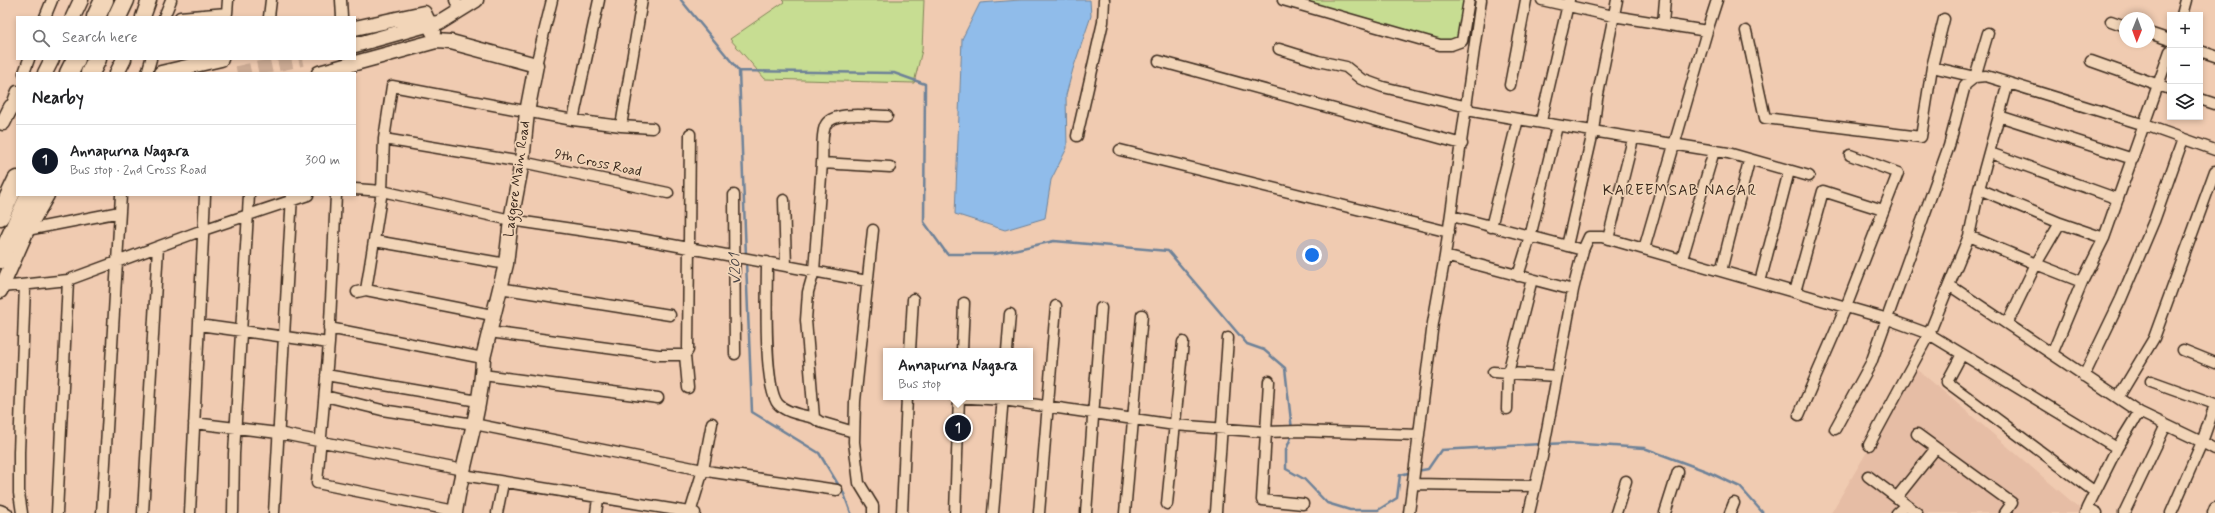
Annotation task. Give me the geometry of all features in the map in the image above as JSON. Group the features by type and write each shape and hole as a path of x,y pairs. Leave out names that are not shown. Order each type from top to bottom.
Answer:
{"highway":[{"path":"96,16 104,0"},
{"path":"117,16 125,0"},
{"path":"70,72 76,60"},
{"path":"90,72 96,60"},
{"path":"0,216 16,182"},
{"path":"0,259 21,228 30,196"}],"street":[{"path":"45,16 52,0"},
{"path":"73,16 81,0"},
{"path":"143,16 148,0"},
{"path":"164,16 170,0"},
{"path":"192,16 227,13 228,0"},
{"path":"269,16 271,0"},
{"path":"341,0 342,16"},
{"path":"356,45 430,24 439,23 476,0"},
{"path":"327,72 344,70 436,42 452,42 536,65 552,0"},
{"path":"573,120 599,0"},
{"path":"621,126 642,0"},
{"path":"1077,136 1103,22 1104,0"},
{"path":"1283,0 1440,45 1451,46 1462,41 1465,35 1469,0"},
{"path":"1409,513 1434,330 1433,323 1452,216 1481,0"},
{"path":"1510,85 1526,0"},
{"path":"1542,0 1569,2 1613,16 1707,30"},
{"path":"1567,246 1593,132 1617,0"},
{"path":"1663,24 1665,0"},
{"path":"1644,249 1717,0"},
{"path":"2183,12 2186,0"},
{"path":"430,24 437,15 457,1"},
{"path":"1541,121 1569,2"},
{"path":"356,28 424,13 430,24 436,42"},
{"path":"1746,31 1765,118 1921,137 1932,67 1944,19"},
{"path":"2111,21 2119,24"},
{"path":"1835,429 1871,363 1888,319 1950,146 1965,85 1975,77 1988,33"},
{"path":"2155,36 2167,39"},
{"path":"1279,49 1318,61 1346,67 1361,79 1383,87 1467,109 1518,119 1541,121 1558,126 1633,139 1714,151 1809,176"},
{"path":"2203,51 2215,56"},
{"path":"24,72 29,60"},
{"path":"46,72 52,60"},
{"path":"118,72 124,60"},
{"path":"147,72 151,60"},
{"path":"165,72 217,60"},
{"path":"2052,354 2082,282 2104,238 2167,60"},
{"path":"1159,61 1462,144"},
{"path":"2091,61 2167,88"},
{"name":"Laggere Main Road","path":"455,512 474,424 483,374 483,358 492,315 506,264 511,220 522,162 527,112 536,65"},
{"path":"1932,67 1975,77 1986,76 2145,125 2215,150"},
{"path":"1869,445 1929,334 1969,236 1979,189 2008,83"},
{"path":"492,315 362,291 375,241 382,191 384,140 392,86 573,120 652,128"},
{"path":"2203,100 2215,104"},
{"path":"2,123 14,106"},
{"path":"814,418 806,320 808,292 814,271 825,127 829,120 838,116 887,116"},
{"path":"1999,116 2133,159"},
{"path":"1491,227 1518,119"},
{"path":"2,123 16,120"},
{"path":"1518,276 1530,237 1558,126"},
{"path":"688,388 685,355 688,350 690,134"},
{"path":"1608,239 1633,139"},
{"path":"2084,376 2122,298 2151,228 2183,139"},
{"name":"9th Cross Road","path":"384,140 522,162 668,192"},
{"path":"1120,150 1449,232"},
{"path":"1682,259 1714,151"},
{"path":"1990,153 2118,199"},
{"path":"1799,415 1846,307 1898,173 1850,155"},
{"path":"1721,271 1749,160"},
{"path":"822,163 890,167"},
{"path":"1760,282 1789,171"},
{"path":"2118,398 2154,338 2215,171"},
{"path":"356,189 382,191 511,220 640,239 867,281"},
{"path":"1979,189 2104,238"},
{"path":"1795,292 1822,191 1884,210"},
{"path":"734,195 735,354"},
{"path":"46,196 21,228 1,289 68,280 249,215 292,197 274,513"},
{"path":"102,513 121,196"},
{"path":"190,513 205,196"},
{"path":"233,513 236,427 249,196"},
{"path":"336,196 329,343 317,483 455,512"},
{"path":"784,200 786,266"},
{"path":"21,228 120,212"},
{"path":"1452,216 1583,250"},
{"path":"2007,324 2036,264 2060,222"},
{"path":"873,230 854,432 859,483 873,506 873,513"},
{"path":"1969,236 2082,282"},
{"path":"1529,513 1546,438 1573,290 1583,250 1590,237 1608,239 1682,259 1888,319 1929,334 2117,448"},
{"path":"375,241 506,264"},
{"path":"143,513 158,247"},
{"path":"1445,256 1573,290"},
{"path":"767,262 768,363 772,394 779,404 794,412 814,418 820,422 854,432"},
{"path":"1507,409 1508,373 1532,279"},
{"path":"57,513 68,280"},
{"path":"22,513 19,493 19,459 25,285"},
{"path":"1949,285 2139,412 2215,449"},
{"path":"499,288 670,315"},
{"path":"910,348 913,299"},
{"path":"962,348 964,303"},
{"path":"1039,513 1056,306"},
{"path":"1086,513 1101,308"},
{"path":"1007,348 1010,314"},
{"path":"1125,513 1142,315"},
{"path":"199,325 329,343"},
{"path":"329,328 483,358"},
{"path":"489,332 659,354 685,355"},
{"path":"1216,512 1228,338"},
{"path":"1167,504 1183,342"},
{"path":"2183,350 2215,363"},
{"path":"1962,354 1947,382 2095,492"},
{"path":"1493,372 1557,376"},
{"path":"483,374 658,398"},
{"path":"326,375 478,401"},
{"path":"1269,381 1262,500 1303,504"},
{"path":"2151,381 2215,405 2202,442 2171,513"},
{"path":"325,396 382,410 474,424 703,470 837,490"},
{"path":"902,513 907,400"},
{"path":"954,513 959,400"},
{"path":"993,513 1003,400"},
{"path":"1008,400 1093,414 1175,425 1266,432 1298,431 1419,435"},
{"path":"2097,513 2086,511 2117,448 2139,412"},
{"path":"194,423 236,427 321,440 504,483 598,499 645,509 691,513 703,470 712,423"},
{"path":"2124,513 2166,425"},
{"path":"1917,434 2012,503 2005,513"},
{"path":"1897,497 1936,448"},
{"path":"1665,513 1678,472"},
{"path":"1868,476 1917,513"},
{"path":"1414,481 1535,486"},
{"path":"1616,513 1626,481"},
{"path":"497,513 504,483"},
{"path":"596,513 598,499"},
{"path":"1897,513 1906,505"},
{"path":"2213,513 2215,508"},
{"path":"0,510 7,513"}],"shaded area":[{"path":"1916,368 2078,507 2089,513 1831,513"}],"green space":[{"path":"782,0 924,0 922,50 914,83 765,79 730,39 784,2"},
{"path":"1302,0 1464,0 1460,37 1451,43"}],"water":[{"path":"1020,0 1090,0 1091,16 1066,95 1067,148 1051,180 1045,218 1005,230 955,214 962,39 980,3"}],"waterway":[{"name":"V201","path":"681,0 739,71 746,256"},
{"path":"739,71 894,73 925,84 924,222 947,254 995,254 1054,241 1168,251 1247,344 1264,350 1285,368 1292,430"},
{"name":"V201","path":"746,261 752,412 819,453 844,494 851,513"},
{"path":"1292,435 1286,450 1286,469 1304,479 1327,503 1350,510 1378,510 1397,498 1400,475 1412,472"},
{"path":"1547,444 1568,443 1644,448 1706,471 1740,487 1763,513"},
{"path":"1417,471 1428,469 1441,450 1542,444"}],"tunnel":[{"path":"242,72 297,60"}],"place":[{"name":"Annapurna Nagara","path":"958,428"}],"district":[{"name":"KAREEMSAB NAGAR","path":"1680,191"}]}
